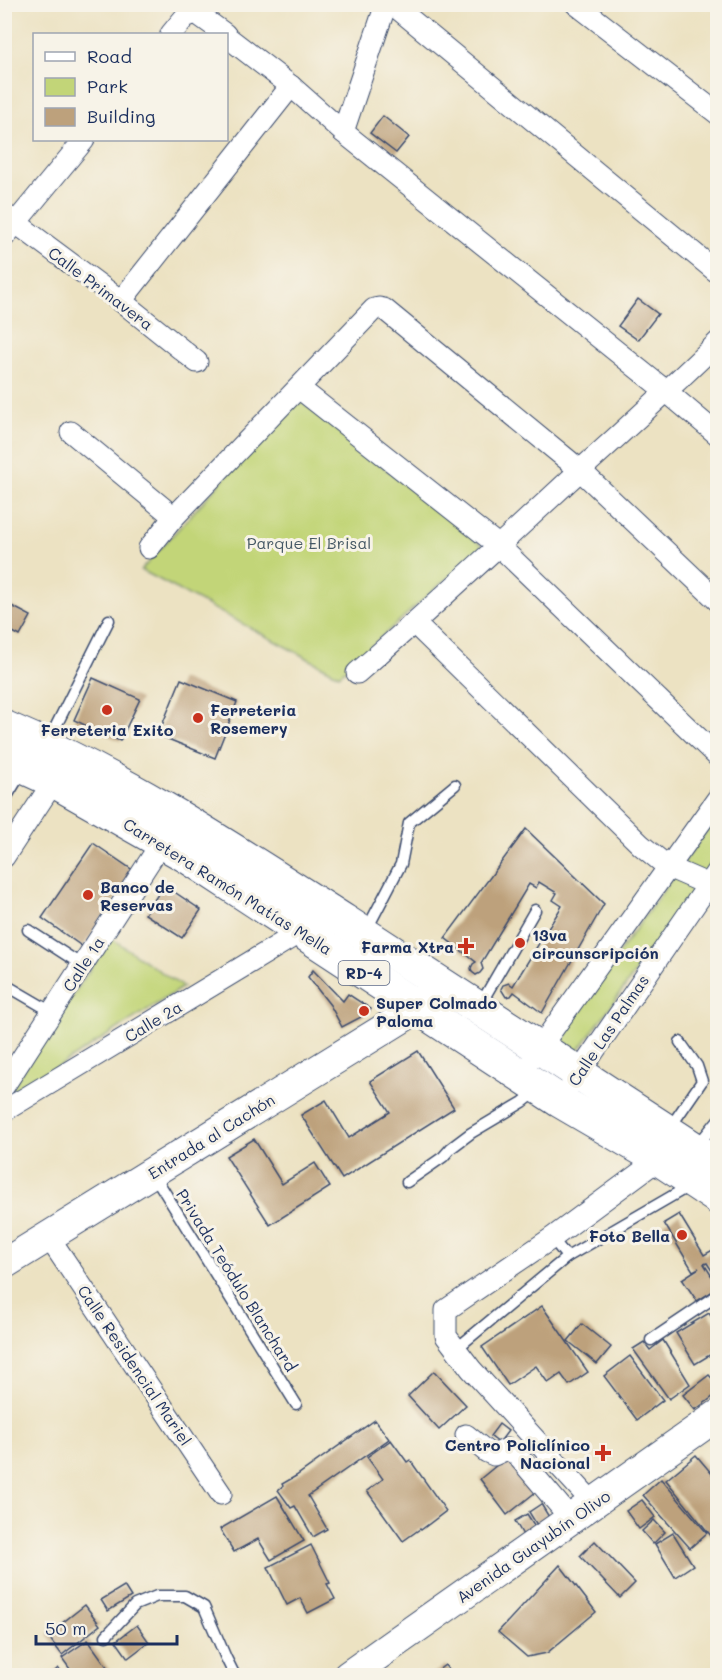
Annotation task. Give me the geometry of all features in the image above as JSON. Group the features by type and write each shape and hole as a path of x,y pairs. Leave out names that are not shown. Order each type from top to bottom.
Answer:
{"main road":[{"name":"Carretera Ramón Matías Mella","path":"4,728 25,757 54,782 188,857 541,1088 663,1145"},
{"name":"Carretera Ramón Matías Mella","path":"25,757 123,784 211,835 578,1073 663,1145 706,1174"}],"street":[{"path":"343,132 386,4"},
{"path":"392,4 717,273"},
{"path":"576,4 717,114"},
{"path":"172,33 185,17 196,14 223,33"},
{"path":"228,37 717,435"},
{"path":"121,301 291,86"},
{"path":"8,225 83,141"},
{"name":"Calle Primavera","path":"8,225 121,301 196,362"},
{"path":"149,548 174,518 374,309 379,308 384,309 580,470 717,601"},
{"path":"357,673 499,546 717,342"},
{"path":"299,388 499,546 717,758"},
{"path":"71,432 174,518"},
{"path":"414,623 641,845 668,867 714,882"},
{"path":"4,857 54,782"},
{"path":"541,1088 539,1048 717,798"},
{"name":"Calle 1a","path":"4,1086 162,842"},
{"name":"Calle Las Palmas","path":"541,1088 578,1073 714,882"},
{"name":"Calle 2a","path":"4,1111 302,931"},
{"name":"Entrada al Cachón","path":"4,1264 418,1008 439,982"},
{"path":"582,1511 446,1336 447,1311 552,1238 663,1145"},
{"name":"Calle Residencial Mariel","path":"48,1236 221,1494"},
{"name":"Avenida Guayubín Olivo","path":"348,1676 717,1415"},
{"path":"465,1435 494,1455 507,1449 516,1454 582,1511"}],"lane":[{"path":"4,801 25,757 109,620"},
{"path":"364,934 400,864 409,823 455,784"},
{"path":"478,1008 535,910"},
{"path":"28,930 82,965"},
{"path":"4,984 52,1012"},
{"path":"663,1145 702,1082 697,1066 680,1042"},
{"path":"408,1182 471,1133 523,1102 541,1088"},
{"path":"456,1348 567,1257 706,1174 717,1120"},
{"name":"Privada Teódulo Blanchard","path":"153,1172 296,1404"},
{"path":"552,1238 567,1257"},
{"path":"651,1340 717,1295"},
{"path":"106,1636 135,1605 158,1596 185,1596 204,1607 235,1676"}],"green space":[{"name":"Parque El Brisal","path":"297,398 483,546 339,675 141,570"},
{"path":"717,816 717,859 577,1053 555,1041"},
{"path":"111,938 183,987 5,1101 5,1097"}],"building":[{"path":"383,116 409,137 396,153 370,133"},
{"path":"638,299 658,314 638,340 618,326"},
{"path":"4,602 31,616 20,636 4,627"},
{"name":"Ferreteria Exito","path":"93,678 140,699 120,741 74,720"},
{"name":"Ferreteria Rosemery","path":"181,679 237,702 215,758 158,735"},
{"path":"526,829 604,904 542,1013 514,992 511,996 506,997 501,989 503,985 509,983 513,986 562,906 553,900 557,893 539,882 536,888 529,884 481,963 483,969 476,975 471,968 476,962 445,938"},
{"name":"Banco de Reservas","path":"93,843 134,871 83,947 42,918"},
{"path":"164,885 201,910 182,938 145,914"},
{"path":"313,970 343,1001 348,994 371,1009 365,1015 342,1027 330,1005 308,977"},
{"path":"418,1051 454,1108 342,1179 301,1115 326,1100 349,1138 390,1112 370,1081"},
{"path":"254,1139 282,1184 315,1163 330,1187 270,1225 226,1156"},
{"name":"Foto Bella","path":"679,1214 704,1255 718,1247 718,1280 707,1263 704,1264 718,1288 697,1301 682,1279 699,1268 693,1271 664,1223"},
{"path":"542,1306 588,1372 569,1385 561,1374 548,1383 536,1366 508,1385 482,1347"},
{"path":"709,1313 718,1327 718,1350 695,1364 676,1333"},
{"path":"582,1324 611,1347 597,1364 568,1341"},
{"path":"663,1340 690,1384 669,1399 633,1349 644,1342 650,1350"},
{"path":"630,1356 663,1400 637,1420 604,1376"},
{"path":"434,1371 466,1405 439,1430 408,1396"},
{"path":"709,1375 718,1385 718,1393 695,1410 683,1395"},
{"path":"375,1420 389,1439 308,1496 327,1529 313,1537 295,1506 291,1508 278,1490 283,1486 282,1484"},
{"path":"499,1424 508,1431 499,1443 490,1436"},
{"path":"391,1440 407,1462 410,1460 446,1511 403,1541 367,1491 383,1479 367,1457"},
{"path":"696,1455 718,1481 718,1533 712,1537 666,1480"},
{"path":"508,1456 537,1491 507,1515 480,1479"},
{"path":"661,1479 707,1533 690,1548 643,1495"},
{"path":"277,1496 304,1541 271,1560 258,1539 234,1552 220,1529"},
{"path":"642,1500 655,1517 639,1529 626,1511"},
{"path":"541,1504 549,1517 537,1525 529,1512"},
{"path":"527,1514 536,1528 523,1535 515,1521"},
{"path":"654,1520 665,1532 653,1544 642,1531"},
{"path":"673,1533 693,1565 675,1577 655,1544"},
{"path":"595,1541 635,1583 620,1598 580,1556"},
{"path":"311,1545 330,1583 327,1584 335,1599 308,1613 300,1598 287,1605 268,1567"},
{"path":"560,1565 596,1612 547,1653 527,1657 498,1632"},
{"path":"124,1586 131,1597 108,1611 101,1600"},
{"path":"85,1605 100,1625 62,1655 47,1635"},
{"path":"137,1625 149,1642 128,1658 116,1641"},
{"path":"88,1640 110,1671 104,1676 75,1676 62,1658"},
{"path":"445,1665 453,1676 430,1676"},
{"path":"58,1668 65,1676 50,1676"}],"place":[{"name":"Ferreteria Exito","path":"107,710"},
{"name":"Ferreteria Rosemery","path":"198,718"},
{"name":"Banco de Reservas","path":"88,895"},
{"name":"13va circunscripción","path":"520,943"},
{"name":"Farma Xtra","path":"466,946"},
{"name":"Super Colmado Paloma","path":"364,1011"},
{"name":"Foto Bella","path":"682,1235"},
{"name":"Centro Policlínico Nacional","path":"603,1453"}]}
